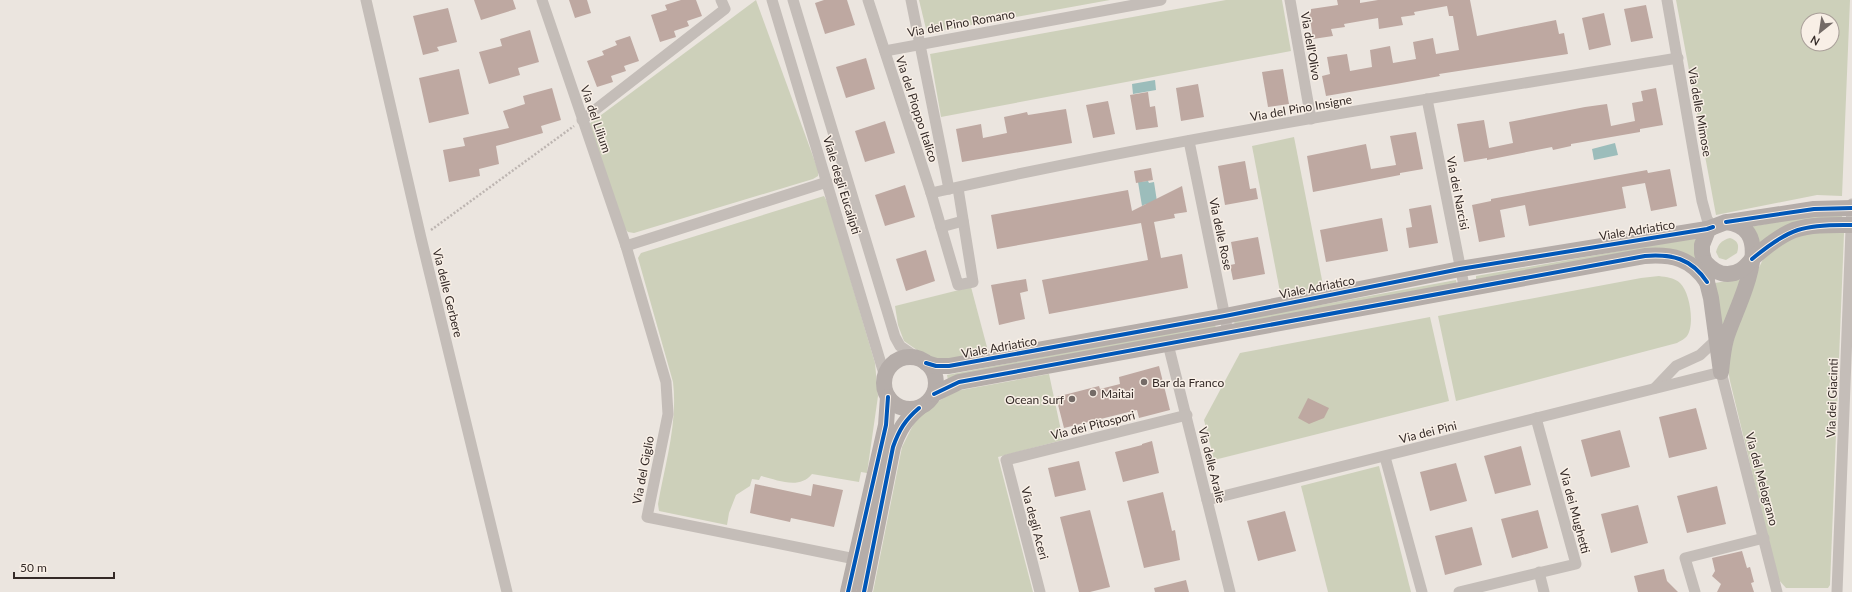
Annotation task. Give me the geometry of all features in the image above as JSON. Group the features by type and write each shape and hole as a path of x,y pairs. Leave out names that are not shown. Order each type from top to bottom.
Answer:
{"street":[{"name":"Via delle Gerbere","path":"366,0 421,238 508,592"},
{"name":"Via del Lilium","path":"542,0 626,246"},
{"path":"582,120 725,10 721,0"},
{"name":"Viale degli Eucalipti","path":"772,0 885,377"},
{"name":"Viale degli Eucalipti","path":"793,0 895,337 900,346 923,361"},
{"name":"Via del Pioppo Italico","path":"868,0 931,193 958,285 973,282 963,221 920,44 911,0"},
{"name":"Via del Pino Romano","path":"885,51 1160,0"},
{"name":"Via dell'Olivo","path":"1290,0 1311,119"},
{"name":"Via delle Mimose","path":"1667,0 1702,201 1707,220 1719,224"},
{"name":"Via del Pino Insigne","path":"931,193 1189,141 1427,99 1678,58"},
{"name":"Via dei Narcisi","path":"1427,99 1465,291"},
{"name":"Via delle Rose","path":"1189,141 1228,332"},
{"path":"626,246 827,182"},
{"name":"Via dei Giacinti","path":"1838,592 1852,204"},
{"name":"Viale Adriatico","path":"923,361 936,366 949,366 1225,316 1460,269 1707,229 1719,224 1814,209 1852,208"},
{"path":"941,227 963,221"},
{"path":"1719,224 1740,226 1750,236 1753,243 1752,259 1748,279 1726,340 1721,372 1707,282 1706,263 1702,253 1704,237 1719,224"},
{"path":"1706,263 1718,273 1726,274 1741,270 1775,240 1795,230 1823,225 1852,225"},
{"name":"Via del Giglio","path":"626,246 666,382 668,398 668,414 647,518 855,558"},
{"path":"934,394 959,382 1228,332 1465,291 1645,256 1659,255 1676,257 1688,263 1697,270 1707,282"},
{"path":"1655,389 1676,366 1700,355 1716,340"},
{"name":"Via delle Aralie","path":"1168,344 1230,592"},
{"path":"848,592 886,425 888,397 884,386 885,377 888,369 894,363 902,358 910,357 923,361 932,369 936,377 936,386 934,394 929,401 904,422 899,430 893,447 864,592"},
{"name":"Via dei Pini","path":"1207,500 1721,372"},
{"name":"Via del Melograno","path":"1721,372 1778,592"},
{"path":"888,397 897,406 906,409 919,408"},
{"name":"Via dei Pitospori","path":"1006,460 1187,416"},
{"name":"Via dei Mughetti","path":"1459,592 1576,564 1536,418"},
{"path":"1385,456 1422,592"},
{"name":"Via degli Aceri","path":"1006,460 1040,592"},
{"path":"1695,592 1685,558 1764,538"},
{"path":"1539,572 1544,592"}],"path":[{"path":"421,238 582,120"}],"green space":[{"path":"756,0 818,170 818,176 813,179 634,233 628,232 625,229 589,124"},
{"path":"919,0 1110,0 927,33"},
{"path":"1226,0 1282,0 1291,51 941,117 930,54"},
{"path":"1676,0 1850,0 1842,196 1817,195 1716,215"},
{"path":"1294,137 1323,285 1281,297 1252,146"},
{"path":"824,196 828,203 875,363 878,396 867,473 861,472 859,482 812,474 807,479 795,483 761,476 759,480 752,479 750,486 736,495 729,513 727,525 659,511 658,504 674,413 673,382 638,258 641,253"},
{"path":"1822,214 1842,215 1842,217 1782,228 1767,237 1758,245 1749,227"},
{"path":"1843,230 1830,585 1828,588 1786,588 1778,579 1730,381 1728,370 1730,349 1757,272 1764,257 1797,234"},
{"path":"1696,238 1698,256 1695,259 1689,257 1476,281 1476,276"},
{"path":"1730,238 1738,244 1737,253 1726,260 1719,258 1716,252 1718,247 1723,241"},
{"path":"1659,276 1676,280 1684,287 1689,301 1691,324 1687,336 1682,340 1677,343 1456,401 1438,316 1641,278"},
{"path":"1739,279 1740,282 1722,331 1715,283"},
{"path":"1456,280 1457,286 1235,326 1234,321"},
{"path":"971,287 988,351 939,361 927,357 904,341 898,325 895,306"},
{"path":"1430,317 1449,401 1214,460 1204,420 1240,353"},
{"path":"1215,324 1216,329 948,380 947,375"},
{"path":"1049,374 1063,440 998,457 1033,592 873,592 902,447 913,425 925,409 956,391"},
{"path":"1379,466 1411,592 1328,592 1301,486"}],"water":[{"path":"1155,80 1156,90 1133,94 1132,84"},
{"path":"1615,143 1618,155 1594,160 1592,149"},
{"path":"1148,181 1149,183 1154,182 1158,208 1146,204 1142,206 1138,182"}],"building":[{"path":"474,0 513,0 516,9 481,20"},
{"path":"569,0 587,0 591,13 575,18"},
{"path":"681,0 696,0 702,16 687,21 689,26 674,31 676,37 660,42 651,15 667,10 665,5"},
{"path":"824,0 847,0 855,25 825,34 815,3"},
{"path":"1337,0 1360,0 1360,3 1378,0 1470,0 1477,36 1556,20 1559,34 1564,33 1568,54 1439,74 1440,76 1326,96 1322,76 1330,74 1327,57 1347,54 1350,71 1372,67 1370,50 1390,46 1393,63 1416,59 1413,42 1433,38 1436,54 1459,50 1453,16 1449,16 1447,6 1414,12 1415,15 1401,17 1403,25 1379,29 1378,18 1344,24 1345,27 1331,29 1333,36 1313,39 1309,12 1311,12 1311,9 1338,5"},
{"path":"1646,5 1653,38 1631,42 1624,9"},
{"path":"448,8 457,42 437,47 439,51 423,55 413,16"},
{"path":"1604,13 1611,45 1589,50 1582,18"},
{"path":"530,30 539,62 518,68 520,75 489,84 479,52 502,46 500,39"},
{"path":"630,36 639,61 624,66 626,71 611,76 613,82 597,87 587,61 604,55 602,51 617,45 615,41"},
{"path":"866,58 875,89 846,98 836,67"},
{"path":"459,69 469,114 429,123 419,78"},
{"path":"1283,69 1289,104 1268,107 1262,72"},
{"path":"1198,84 1204,117 1181,121 1176,88"},
{"path":"552,88 561,120 541,126 543,133 496,146 499,164 479,169 480,176 449,182 443,150 465,146 463,138 509,128 503,111 525,104 523,96"},
{"path":"1656,88 1663,125 1640,129 1640,132 1571,144 1571,146 1553,150 1552,147 1487,160 1487,158 1464,162 1457,124 1484,120 1489,148 1513,143 1509,122 1585,107 1607,104 1611,126 1635,121 1632,103 1643,101 1641,91"},
{"path":"1148,92 1150,107 1155,106 1158,127 1136,130 1130,95"},
{"path":"1108,101 1115,134 1093,138 1086,105"},
{"path":"1066,109 1072,143 962,162 956,129 981,124 983,138 1007,133 1004,117 1027,112 1028,115"},
{"path":"885,121 895,153 865,162 855,131"},
{"path":"1416,132 1423,169 1313,192 1307,156 1366,144 1371,169 1396,165 1390,136"},
{"path":"1245,161 1250,189 1256,188 1258,199 1225,205 1218,166"},
{"path":"1151,168 1153,180 1136,183 1134,171"},
{"path":"1670,169 1677,206 1651,211 1645,183 1622,187 1626,208 1529,226 1525,205 1500,210 1505,237 1479,242 1472,205 1491,201 1491,199 1647,170 1648,173"},
{"path":"905,185 915,217 885,226 875,195"},
{"path":"1182,186 1187,212 1174,214 1175,218 1154,222 1161,258 1182,254 1188,288 1049,314 1042,280 1148,260 1141,223 997,249 991,215 1128,190 1132,211"},
{"path":"1431,205 1438,243 1409,248 1406,228 1412,227 1409,209"},
{"path":"1382,218 1388,251 1326,262 1320,230"},
{"path":"1258,237 1265,274 1233,280 1230,265 1235,264 1231,242"},
{"path":"926,250 935,281 906,291 896,259"},
{"path":"1026,279 1028,291 1020,293 1025,319 999,325 991,285"},
{"path":"1159,366 1170,410 1139,418 1137,410 1064,428 1056,397 1099,386 1100,389 1120,384 1119,377"},
{"path":"1308,398 1329,408 1324,418 1309,424 1298,418"},
{"path":"1696,408 1707,449 1669,458 1659,417"},
{"path":"1620,430 1630,467 1591,477 1581,440"},
{"path":"1152,441 1159,473 1123,482 1115,452"},
{"path":"1521,446 1531,485 1495,494 1484,456"},
{"path":"1079,461 1086,490 1055,497 1048,468"},
{"path":"1456,463 1467,501 1430,511 1420,472"},
{"path":"755,484 811,496 813,484 843,490 834,527 791,518 790,522 750,513"},
{"path":"1717,486 1726,524 1687,533 1677,496"},
{"path":"1163,492 1172,531 1175,530 1180,560 1144,568 1127,501"},
{"path":"1638,505 1648,543 1611,553 1601,514"},
{"path":"1090,510 1110,587 1090,592 1079,592 1060,517"},
{"path":"1538,510 1548,548 1512,558 1501,519"},
{"path":"1285,511 1296,551 1258,561 1247,521"},
{"path":"1472,527 1482,565 1445,575 1435,536"},
{"path":"1742,551 1747,568 1750,567 1754,582 1751,583 1754,592 1717,592 1721,584 1712,576 1715,571 1712,558"},
{"path":"1664,569 1667,581 1678,592 1638,592 1634,576"},
{"path":"1186,580 1189,592 1155,592 1154,588"}],"cycle path":[{"path":"1726,222 1814,209 1852,208"},
{"path":"1752,259 1776,240 1798,230 1809,227 1852,225"},
{"path":"926,363 936,366 949,366 1225,316 1460,269 1713,227"},
{"path":"934,394 959,382 1645,256 1664,256 1680,259 1694,268 1707,282"},
{"path":"848,592 886,425 888,397"},
{"path":"864,592 893,447 903,426 919,408"}],"place":[{"name":"Bar da Franco","path":"1144,382"},
{"name":"Maitai","path":"1093,393"},
{"name":"Ocean Surf","path":"1072,399"}]}
